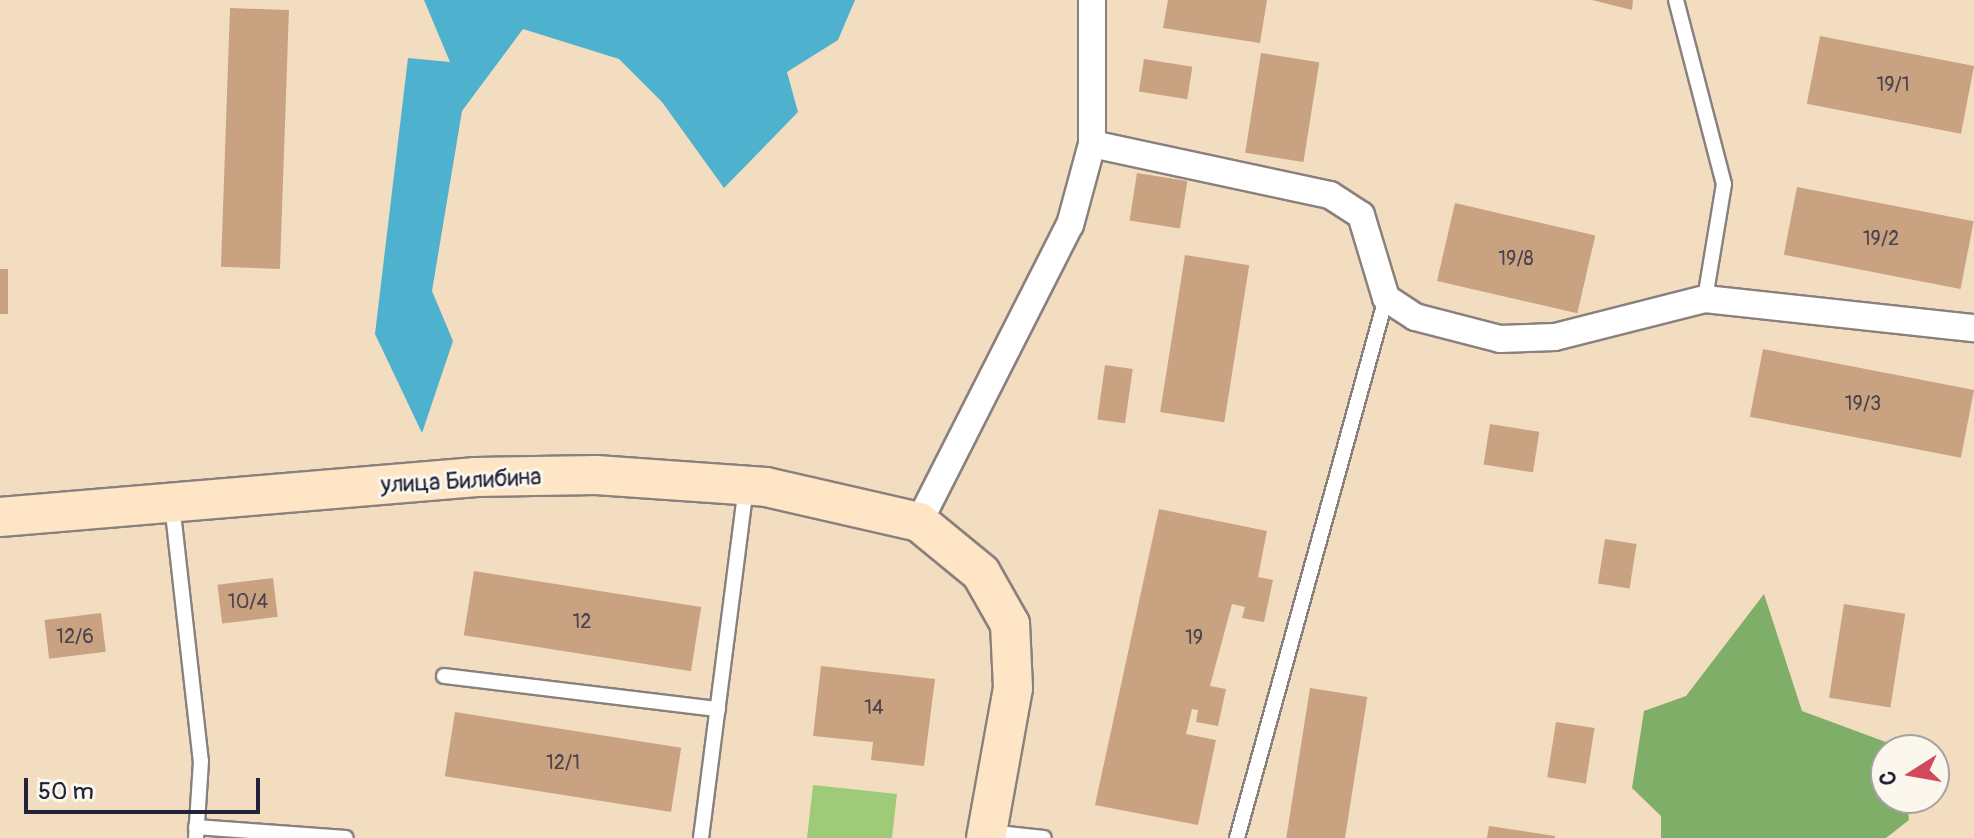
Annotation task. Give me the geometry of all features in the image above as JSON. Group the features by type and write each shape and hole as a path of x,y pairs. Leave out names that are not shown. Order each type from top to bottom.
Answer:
{"main road":[{"name":"улица Билибина","path":"0,517 476,477 596,475 746,486 919,522 981,573 1010,624 1013,688 987,835"}],"street":[{"path":"919,522 1070,225 1092,144 1092,0"},
{"path":"1092,144 1330,195 1361,215 1386,298 1415,317 1500,339 1555,337 1705,299 1974,328"}],"lane":[{"path":"1676,0 1724,184 1705,299"},
{"path":"1237,838 1386,298"},
{"path":"701,838 746,486"},
{"path":"172,504 201,761 196,833 346,838"},
{"path":"444,676 718,709"},
{"path":"987,835 1044,838"}],"green space":[{"path":"1764,594 1802,711 1870,736 1870,814 1908,814 1909,820 1886,838 1661,838 1661,816 1632,788 1644,711 1686,696"},
{"path":"813,785 897,794 892,838 807,838"}],"water":[{"path":"424,0 855,0 838,40 787,72 798,112 724,188 662,102 619,59 523,29 462,111 432,291 453,341 422,433 375,334 408,58 450,62"}],"building":[{"path":"1168,0 1267,0 1260,43 1163,28"},
{"path":"1592,0 1633,0 1632,10"},
{"path":"230,8 289,10 280,269 221,267"},
{"path":"1820,36 1974,66 1961,134 1807,104"},
{"path":"1261,53 1319,62 1303,162 1245,153"},
{"path":"1144,59 1192,67 1187,99 1139,92"},
{"path":"1137,173 1187,181 1180,228 1129,220"},
{"path":"1797,187 1974,221 1961,289 1784,255"},
{"path":"1455,203 1595,235 1577,313 1437,281"},
{"path":"1185,255 1249,265 1224,422 1160,412"},
{"path":"0,269 8,269 8,314 0,314"},
{"path":"1763,349 1974,390 1961,458 1750,417"},
{"path":"1105,365 1133,369 1125,423 1097,419"},
{"path":"1490,424 1539,432 1533,472 1484,464"},
{"path":"1159,509 1267,531 1258,577 1273,580 1264,622 1242,618 1245,607 1232,604 1210,686 1226,689 1218,726 1196,722 1198,710 1192,709 1186,734 1216,740 1198,825 1095,805"},
{"path":"1605,539 1637,544 1630,588 1598,583"},
{"path":"474,571 701,607 691,671 464,635"},
{"path":"273,578 278,617 222,624 217,585"},
{"path":"1844,604 1905,614 1890,708 1829,698"},
{"path":"101,613 106,652 49,659 44,620"},
{"path":"821,666 935,679 924,766 871,760 873,742 813,736"},
{"path":"1310,688 1367,697 1345,838 1286,838"},
{"path":"455,712 681,748 671,812 445,776"},
{"path":"1556,722 1595,728 1586,783 1547,777"},
{"path":"1489,826 1555,836 1555,838 1487,838"}]}
